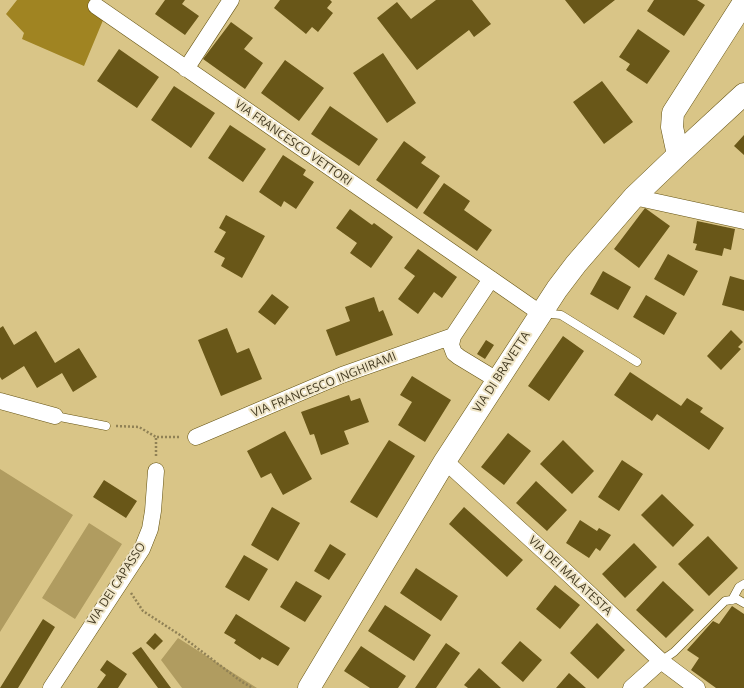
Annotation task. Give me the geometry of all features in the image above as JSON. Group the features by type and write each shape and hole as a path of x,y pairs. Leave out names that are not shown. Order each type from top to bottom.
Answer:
{"main road":[{"path":"678,155 672,127 672,113 744,2"},
{"name":"VIA DI BRAVETTA","path":"309,688 445,461 540,313 576,264 634,197 744,94"}],"street":[{"path":"186,68 231,0"},
{"name":"VIA FRANCESCO VETTORI","path":"96,6 540,313"},
{"path":"634,197 744,221"},
{"path":"491,279 453,336 451,345 454,353 497,380"},
{"name":"VIA FRANCESCO INGHIRAMI","path":"196,437 342,375 453,336"},
{"path":"0,401 55,416"},
{"name":"VIA DEI MALATESTA","path":"445,461 561,567 661,662 697,688"},
{"name":"VIA DEI CAPASSO","path":"51,688 142,549 150,529 156,471"},
{"path":"631,688 661,662"}],"lane":[{"path":"540,313 561,315 637,362"},
{"path":"55,416 106,426"},
{"path":"732,600 739,587 744,584"},
{"path":"661,662 674,652 725,601 737,599 744,604"}],"path":[{"path":"106,426 139,426 156,436 196,437"},
{"path":"156,436 156,471"},
{"path":"122,579 143,611 180,635 242,682 253,688"}],"shaded area":[{"path":"17,0 99,0 106,13 84,66 22,39 24,33 6,14"},
{"path":"0,469 73,515 0,632"},
{"path":"89,523 122,544 75,619 42,598"},
{"path":"178,638 257,688 182,688 161,660"}],"building":[{"path":"165,0 185,0 182,4 199,16 185,35 155,14"},
{"path":"280,0 330,0 332,2 327,8 333,13 318,32 312,27 306,34 274,8"},
{"path":"436,0 472,0 491,24 474,37 469,30 417,70 377,18 397,2 411,19"},
{"path":"565,0 615,0 584,24"},
{"path":"654,0 697,0 705,5 684,36 647,11"},
{"path":"231,22 253,38 244,49 263,63 245,89 203,59"},
{"path":"638,29 670,51 647,84 626,70 630,64 619,57"},
{"path":"119,49 159,77 137,108 97,81"},
{"path":"383,53 416,103 387,123 353,73"},
{"path":"285,60 324,88 299,121 261,93"},
{"path":"602,81 633,122 604,144 573,102"},
{"path":"174,86 215,113 191,148 151,120"},
{"path":"330,106 378,139 359,166 311,134"},
{"path":"230,125 266,149 243,182 208,158"},
{"path":"744,135 744,155 734,146"},
{"path":"404,141 426,157 421,163 440,176 417,209 376,180"},
{"path":"283,155 306,170 303,175 314,182 296,209 284,201 281,207 259,192"},
{"path":"444,183 470,201 464,210 492,230 477,251 423,213"},
{"path":"645,208 670,226 639,268 614,249"},
{"path":"350,209 372,225 374,223 393,237 371,268 350,253 357,243 336,228"},
{"path":"226,215 265,236 242,278 221,266 225,258 214,252 226,232 219,228"},
{"path":"697,221 735,229 731,250 724,248 722,256 695,250 697,244 693,243"},
{"path":"418,249 457,277 442,298 434,292 418,314 398,299 415,276 404,268"},
{"path":"668,254 698,271 684,296 654,279"},
{"path":"603,271 631,287 618,310 590,294"},
{"path":"730,276 744,280 744,311 722,305"},
{"path":"272,294 289,307 275,325 258,312"},
{"path":"646,295 677,313 664,335 633,317"},
{"path":"374,297 379,312 383,310 393,335 336,356 326,330 350,321 345,307"},
{"path":"3,326 14,345 36,331 55,363 79,348 97,377 73,392 62,373 37,388 24,366 2,380 0,377 0,328"},
{"path":"227,328 237,353 249,348 262,379 221,396 198,340"},
{"path":"731,330 743,342 738,347 741,349 721,370 707,356"},
{"path":"563,336 584,351 549,401 528,386"},
{"path":"486,340 494,345 485,359 477,354"},
{"path":"630,372 681,406 687,398 703,408 700,412 724,428 709,450 657,414 652,421 614,395"},
{"path":"412,376 451,400 425,442 398,425 412,402 400,395"},
{"path":"349,395 351,401 360,398 369,422 344,431 349,444 321,455 314,434 310,435 301,412"},
{"path":"285,431 312,479 283,495 271,473 261,478 247,451"},
{"path":"508,433 531,451 504,485 481,467"},
{"path":"389,440 415,456 377,518 350,502"},
{"path":"563,440 594,471 572,494 540,464"},
{"path":"622,460 643,474 619,511 598,497"},
{"path":"104,480 137,501 126,518 93,497"},
{"path":"536,481 567,510 547,531 516,503"},
{"path":"662,494 694,525 673,547 641,515"},
{"path":"272,507 300,523 278,561 251,545"},
{"path":"464,507 523,560 507,577 449,524"},
{"path":"580,520 597,531 599,528 611,535 600,551 596,548 589,558 566,543"},
{"path":"708,536 738,568 709,596 678,564"},
{"path":"634,543 657,567 625,598 602,574"},
{"path":"330,544 346,554 329,580 314,571"},
{"path":"244,555 268,569 249,601 225,587"},
{"path":"416,568 458,596 441,621 400,593"},
{"path":"296,581 322,596 305,622 280,607"},
{"path":"663,581 694,610 666,638 636,610"},
{"path":"555,585 580,605 560,629 536,609"},
{"path":"385,605 431,635 414,661 368,631"},
{"path":"732,606 744,614 744,688 716,688 691,670 699,658 687,650 713,621 719,624"},
{"path":"236,614 290,648 278,666 262,657 260,660 234,643 236,640 224,633"},
{"path":"43,619 55,627 18,688 0,688"},
{"path":"597,623 625,650 598,679 570,653"},
{"path":"155,633 163,641 154,650 146,643"},
{"path":"520,641 542,660 523,682 501,663"},
{"path":"446,643 460,653 436,688 415,688"},
{"path":"361,646 406,676 398,688 370,688 344,671"},
{"path":"141,647 171,688 158,688 132,653"},
{"path":"107,660 127,674 118,688 97,688 106,675 100,670"},
{"path":"479,668 501,688 468,688 464,685"},
{"path":"569,673 586,688 556,688"}]}
